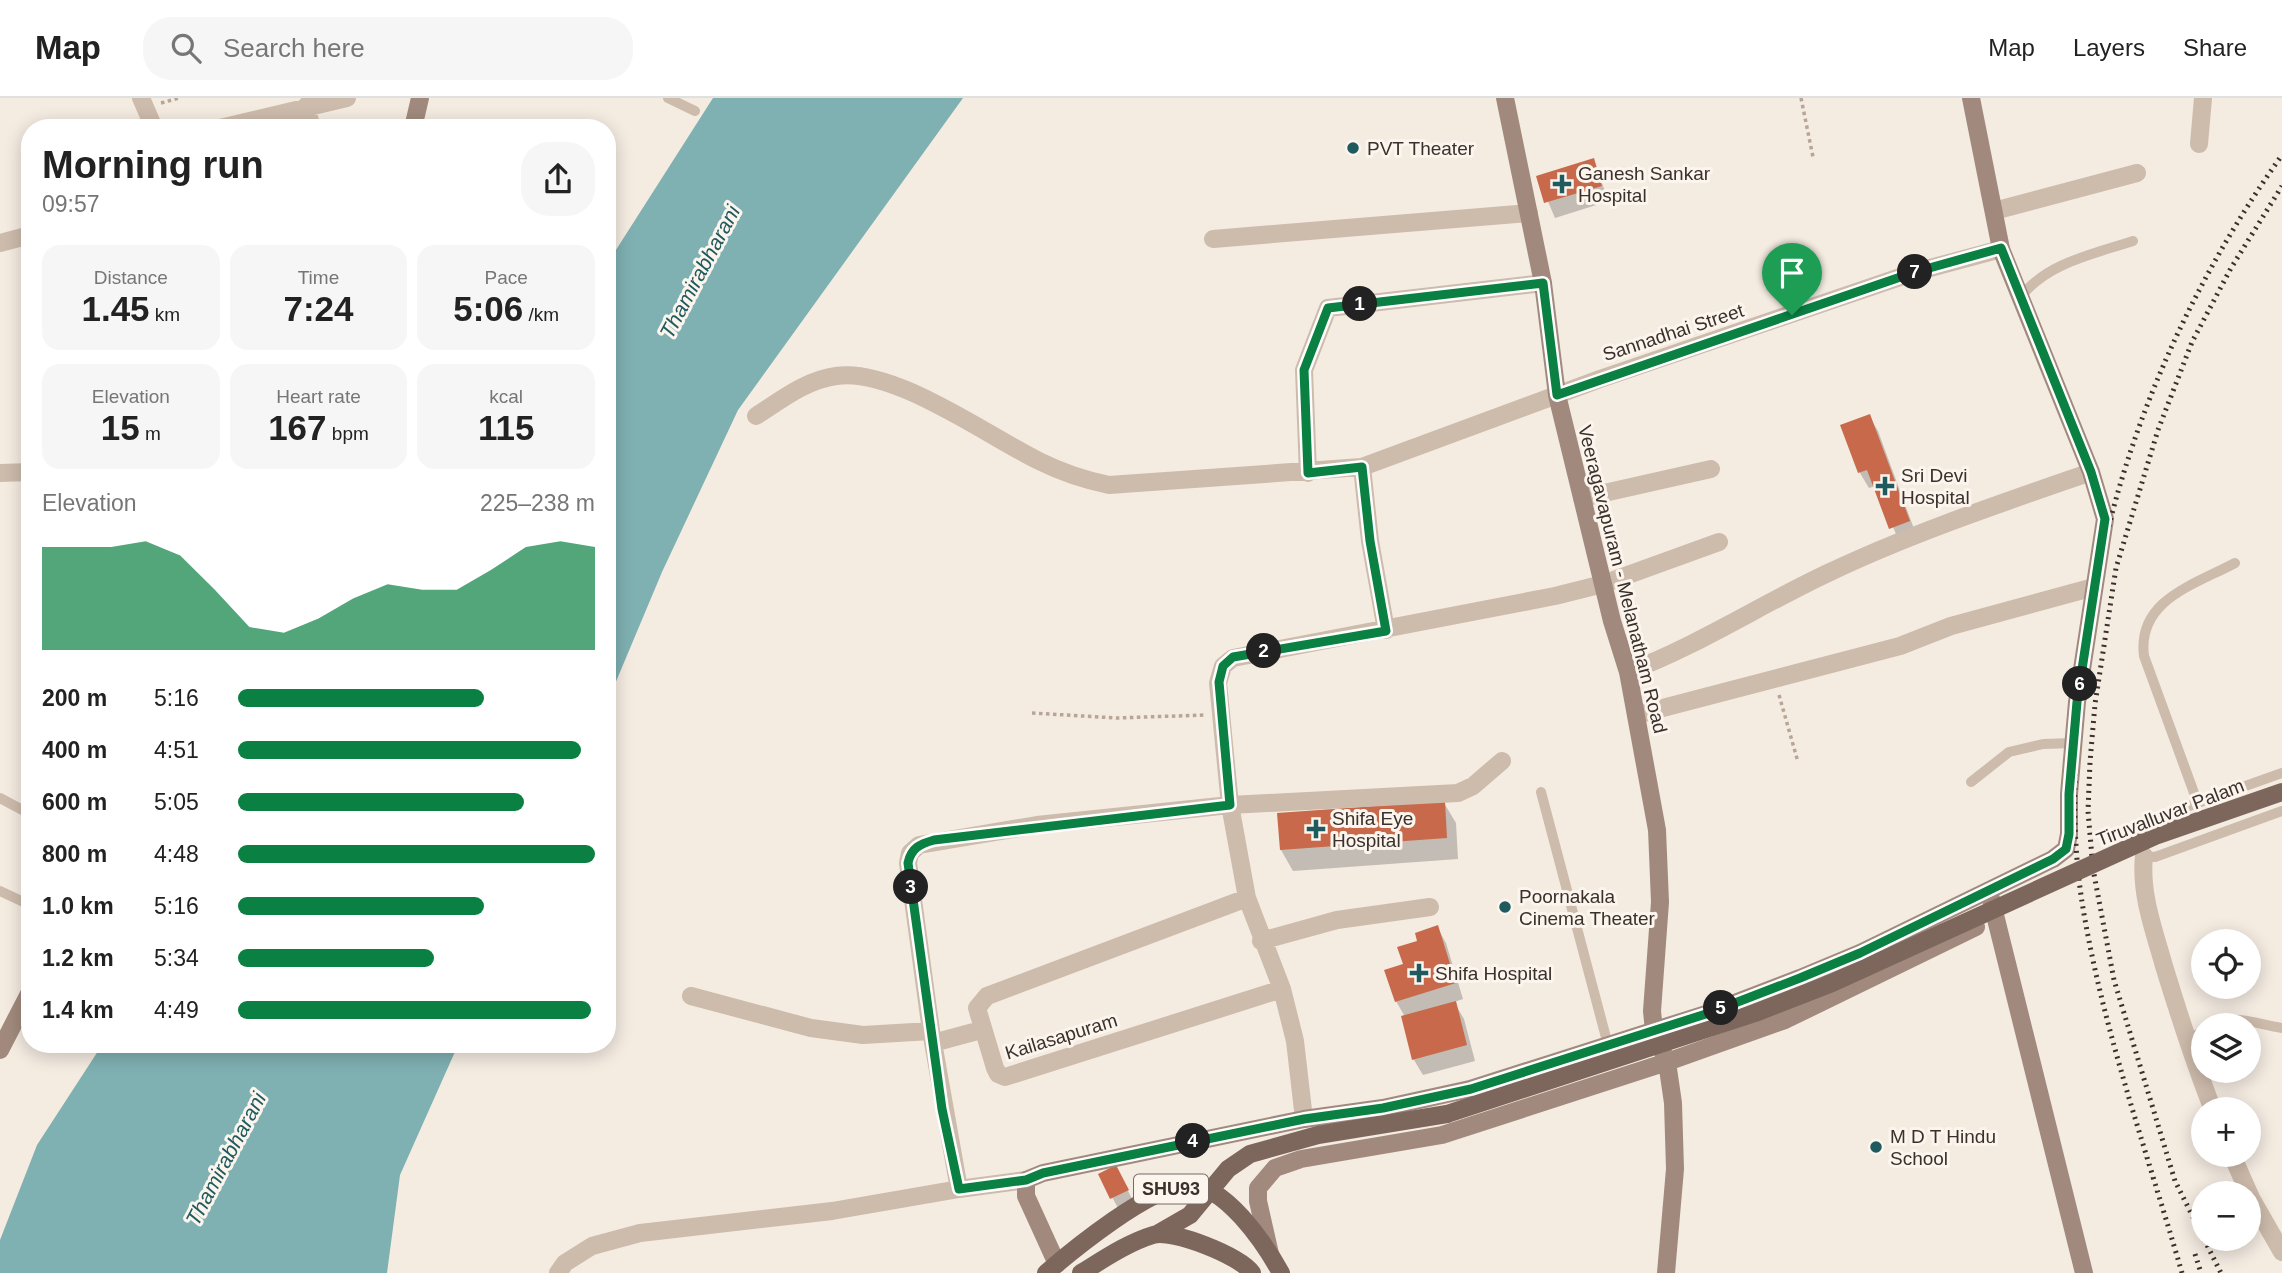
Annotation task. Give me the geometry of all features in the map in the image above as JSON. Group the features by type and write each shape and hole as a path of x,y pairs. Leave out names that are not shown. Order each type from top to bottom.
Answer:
{"main road":[{"name":"Tiruvalluvar Palam","path":"1081,1273 1125,1246 1157,1234 1190,1215 1228,1169 1250,1154 1318,1135 1447,1114 1755,1013 1832,984 2155,836 2282,792"},
{"name":"SHU93","path":"1051,1268 1128,1211 1163,1192 1187,1185 1210,1190 1253,1228 1281,1273"},
{"path":"1157,1234 1215,1249 1252,1273"}],"street":[{"path":"141,98 149,119"},
{"path":"255,119 347,98"},
{"path":"415,119 420,98"},
{"name":"Veeragavapuram - Melanatham Road","path":"1505,98 1543,283 1557,395 1603,584 1628,672 1657,830 1660,902 1652,1011 1654,1031"},
{"path":"558,1273 565,1264 592,1247 640,1233 832,1211 1026,1180 1043,1173 1304,1119 1383,1108 1471,1089 1722,1008 1860,953 2053,859 2066,849 2074,743 2094,587 2105,528 2091,472 2001,248 1971,98"},
{"path":"2199,144 2203,98"},
{"path":"306,106 310,119"},
{"path":"1994,211 2137,173"},
{"path":"1213,239 1529,213"},
{"path":"0,243 21,237"},
{"name":"Sannadhai Street","path":"756,416 812,382 833,376 866,375 918,397 1041,462 1084,480 1109,485 1308,473 1362,467 1557,395 1904,276 2001,248"},
{"path":"1308,473 1304,370 1328,308 1543,283"},
{"path":"1362,467 1370,541 1386,631"},
{"path":"1582,498 1711,469"},
{"path":"0,473 21,472"},
{"path":"1628,672 1685,648 1736,618 1830,572 1976,512 2091,472"},
{"path":"1304,1119 1294,1041 1282,989 1261,941 1247,898 1230,805 1219,682 1223,666 1233,657 1386,631 1603,584 1719,542"},
{"path":"1636,715 1899,646 1951,626 2094,587"},
{"path":"959,1189 932,1037 908,863 910,853 919,845 1037,825 1230,805 1458,793 1473,786 1502,761"},
{"path":"2138,853 2147,909 2186,1041 2208,1097"},
{"path":"1989,888 1994,918 2084,1273"},
{"path":"1270,1254 1258,1201 1258,1188 1275,1168 1301,1159 1442,1135 1667,1062 1785,1020 2058,888"},
{"name":"Kailasapuram","path":"1247,898 987,996 977,1008 981,1030 998,1074 1005,1077 1282,989"},
{"path":"1261,941 1349,918 1430,907"},
{"path":"691,996 811,1028 863,1035 932,1037 981,1030"},
{"path":"0,1050 21,1009"},
{"path":"1654,1031 1667,1062 1673,1103 1675,1169 1666,1273"},
{"path":"2237,1167 2251,1198 2282,1252"},
{"path":"1026,1180 1026,1196 1051,1268"}],"lane":[{"path":"668,98 695,111"},
{"path":"2021,297 2029,286 2054,269 2133,241"},
{"path":"2197,801 2144,656 2142,640 2145,625 2154,610 2235,563"},
{"path":"1971,782 2009,752 2043,744 2074,743"},
{"path":"2282,773 2197,801 2140,825 2135,834 2138,853 2165,854 2282,811"},
{"path":"1541,792 1608,1045"},
{"path":"0,798 21,809"},
{"path":"0,891 21,901"},
{"path":"2261,1024 2282,1028"},
{"path":"2186,1041 2191,1038"}],"path":[{"path":"1801,98 1813,157"},
{"path":"1775,679 1798,762"},
{"path":"1032,713 1144,718 1222,715"}],"water":[{"name":"Thamirabharani","path":"713,98 963,98 738,410 662,572 616,682 616,250"},
{"name":"Thamirabharani","path":"97,1053 454,1053 400,1175 387,1273 0,1273 0,1240 37,1145"}],"building":[{"path":"1594,158 1602,186 1544,203 1536,176"},
{"path":"1870,414 1910,521 1889,529 1867,470 1858,473 1840,425"},
{"path":"1445,801 1447,838 1280,850 1277,813"},
{"path":"1438,925 1456,983 1395,1002 1384,970 1403,964 1397,947 1417,941 1415,933"},
{"path":"1456,1001 1467,1045 1412,1060 1401,1016"},
{"path":"1116,1165 1129,1190 1110,1199 1098,1174"}],"railway":[{"path":"2182,1273 2115,1050 2084,914 2075,812 2080,711 2105,543 2143,416 2161,370 2204,281 2228,238 2282,155"},
{"path":"2191,1213 2175,1181 2114,980 2093,869 2088,811 2095,704 2116,568 2158,430 2192,342 2231,268 2282,186"},
{"path":"2210,1251 2221,1273"},
{"path":"2195,1254 2201,1273"}],"place":[{"name":"PVT Theater","path":"1353,148"},
{"name":"Ganesh Sankar Hospital","path":"1562,184"},
{"name":"Sri Devi Hospital","path":"1885,486"},
{"name":"Shifa Eye Hospital","path":"1316,829"},
{"name":"Poornakala Cinema Theater","path":"1505,907"},
{"name":"Shifa Hospital","path":"1419,973"},
{"name":"M D T Hindu School","path":"1876,1147"}],"route":[{"path":"2001,248 2091,472 2105,519 2077,702 2066,849 2053,859 1860,953 1800,978 1709,1013 1471,1089 1383,1108 1304,1119 1186,1143 1043,1173 1026,1180 959,1189 942,1109 908,863 910,853 919,845 934,840 1037,825 1230,805 1219,682 1223,666 1233,657 1386,631 1370,541 1362,467 1308,473 1304,370 1328,308 1543,283 1551,329 1557,395 1792,315 1915,272 2001,248"}]}
